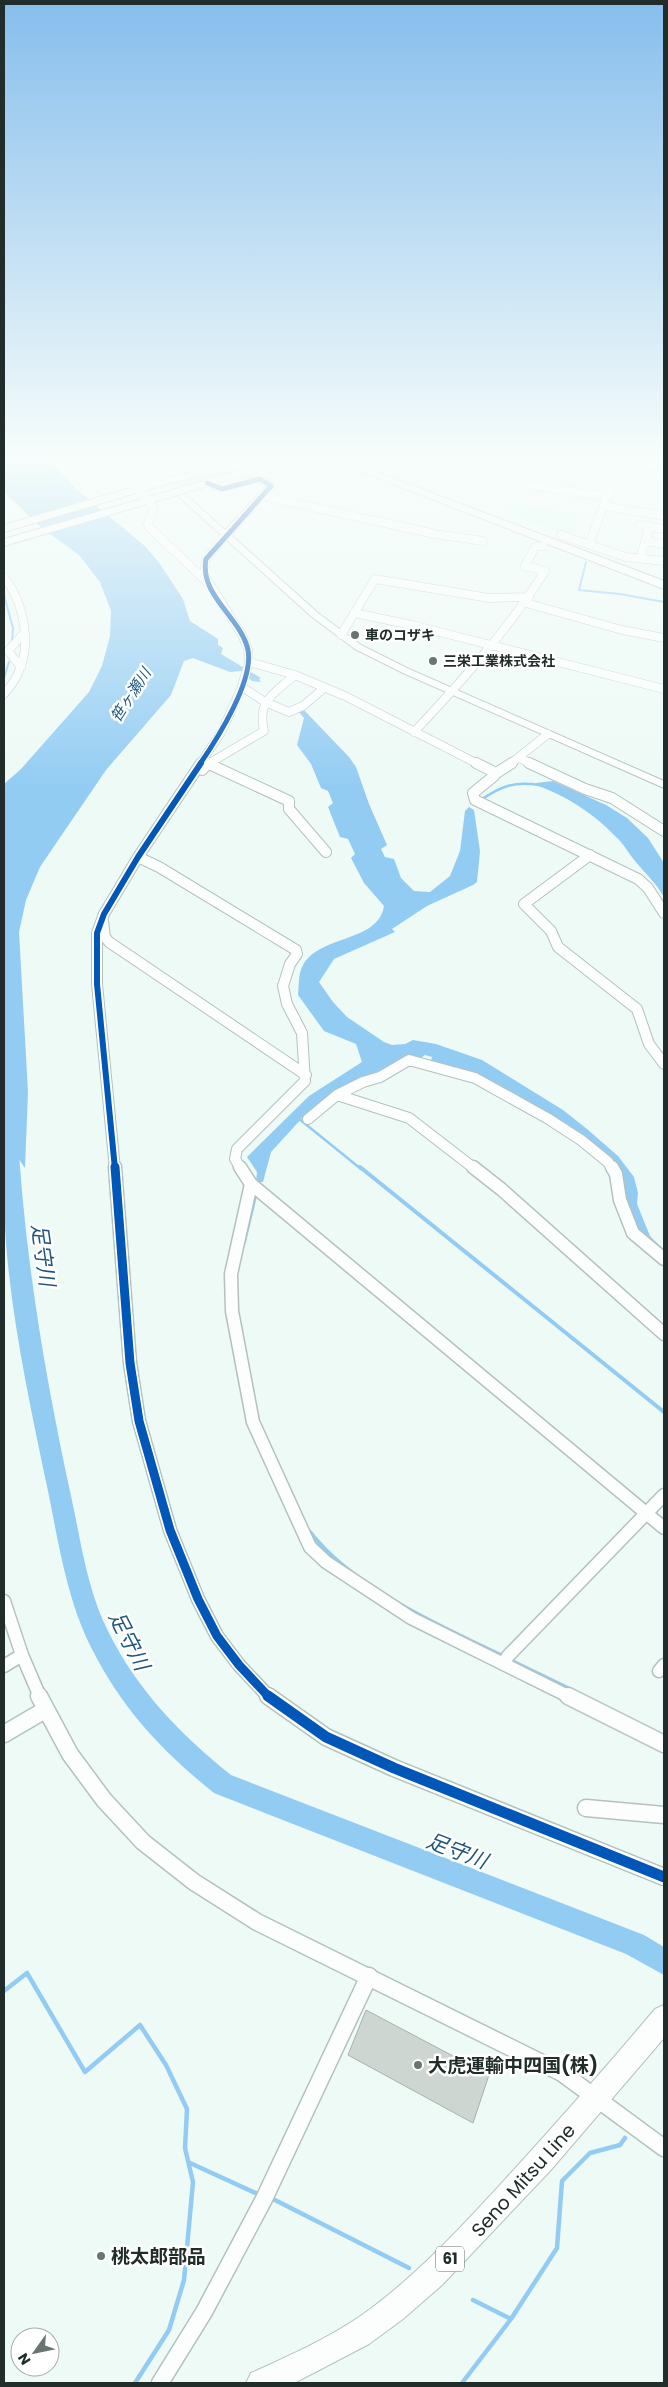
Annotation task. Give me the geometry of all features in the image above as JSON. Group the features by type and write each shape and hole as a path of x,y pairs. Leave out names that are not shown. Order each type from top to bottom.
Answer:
{"highway":[{"path":"615,565 664,585"},
{"path":"627,565 664,578"}],"main road":[{"name":"Seno Mitsu Line","path":"261,2383 326,2353 370,2326 434,2275 475,2234 601,2095 664,2018"}],"street":[{"path":"189,565 208,584"},
{"path":"205,565 204,575 208,584 242,635 248,650 248,665 242,686 222,732 138,857 102,920 97,933 95,951 122,1236 132,1373 140,1421 170,1530 198,1598 217,1636 239,1665 272,1700 326,1737 394,1768 664,1877"},
{"path":"259,565 341,635 383,660 664,785"},
{"path":"414,732 492,645 528,600 545,571 527,568 525,565"},
{"path":"4,577 14,592 23,619 24,632 21,667 4,694"},
{"path":"341,635 375,579 489,598 528,600 622,630 664,638"},
{"path":"354,613 492,645 664,689"},
{"path":"21,667 6,651 14,646 18,636 24,632"},
{"path":"248,665 295,675 345,696 495,774"},
{"path":"194,774 202,771 209,764 264,731 261,713 265,702 295,675"},
{"path":"4,682 14,680"},
{"path":"242,686 265,702 289,712 298,708 324,688"},
{"path":"548,734 519,758 495,774 472,796 479,803 638,879 648,888 664,913"},
{"path":"519,758 585,790 612,798 664,831"},
{"path":"209,764 289,801 289,809 326,852"},
{"path":"590,855 524,904 551,931 558,946 637,1009 643,1019 648,1044 664,1064"},
{"path":"138,857 159,867 296,950 297,954 290,964 283,986 287,1004 302,1033 305,1081 237,1149 235,1159 251,1184 664,1528"},
{"path":"102,920 105,925 105,937 109,942 306,1075"},
{"path":"308,1119 337,1095 363,1082 380,1077 409,1060 455,1071 483,1082 559,1125 608,1162 616,1174 620,1200 630,1229 664,1259"},
{"path":"337,1095 409,1118 501,1188 664,1334"},
{"path":"251,1184 231,1274 232,1311 252,1422 310,1547 326,1562 411,1618 506,1660 664,1744"},
{"path":"506,1660 664,1495"},
{"path":"4,1601 22,1655 45,1710 70,1754 104,1800 143,1842 194,1882 256,1922 369,1976 601,2095 626,2118 664,2148"},
{"path":"4,1666 22,1655"},
{"path":"4,1734 45,1710"},
{"path":"586,1808 664,1815"},
{"path":"160,2383 204,2312 266,2196 369,1976"}],"water":[{"name":"笹ヶ瀬川","path":"87,565 161,565 183,599 190,621 218,639 218,645 223,648 221,654 261,678 259,679 261,682 252,681 241,671 230,672 193,658 184,661 171,695 106,770 40,867 26,900 19,932 28,1092 25,1168 4,1138 4,784 21,769 89,692 102,666 110,636 111,611 100,582"},
{"path":"303,709 349,757 356,767 369,804 387,845 381,849 385,857 394,859 401,878 414,891 430,892 450,876 460,851 465,811 469,807 474,810 480,851 477,882 427,906 392,929 395,932 334,959 319,982 333,1002 347,1017 384,1042 392,1045 405,1044 413,1040 436,1044 482,1060 563,1110 587,1129 618,1156 634,1177 638,1193 637,1204 650,1236 664,1250 664,1256 633,1230 613,1162 609,1156 549,1117 431,1061 432,1057 425,1055 421,1058 405,1056 304,1116 271,1152 263,1182 256,1182 257,1172 247,1157 309,1096 362,1062 356,1044 324,1031 298,995 301,968 311,955 322,948 360,933 371,926 380,918 384,906 364,883 351,858 355,854 348,839 340,837 328,807 333,803 328,791 321,788 311,764 297,745 304,718 299,712"},
{"path":"553,781 606,805 627,818 648,838 664,863 664,897 622,843 598,820 569,800 536,785 536,783"}],"building":[{"name":"大虎運輸中四国(株)","path":"366,2010 489,2075 473,2123 348,2055"}],"waterway":[{"path":"585,565 579,590 620,594 664,602"},
{"path":"4,595 13,628 12,641"},
{"path":"4,678 9,662"},
{"path":"481,800 495,791 515,784 539,785"},
{"path":"298,1118 361,1169"},
{"name":"足守川","path":"8,1119 13,1209 24,1299 38,1389 72,1554 87,1610 101,1643 119,1674 153,1721 181,1750 223,1784 635,1944 664,1962"},
{"path":"360,1167 664,1412"},
{"path":"244,1242 255,1196"},
{"path":"310,1532 328,1552 374,1588 427,1619 505,1657"},
{"path":"510,1660 570,1689"},
{"path":"4,1991 27,1973 85,2072 140,2025 166,2065 187,2109 185,2148 193,2182 184,2280 169,2330 135,2383"},
{"path":"511,2319 557,2248 562,2181 590,2153 620,2145 625,2138"},
{"path":"190,2163 260,2195"},
{"path":"271,2198 409,2268"},
{"path":"473,2300 511,2319"},
{"path":"462,2383 511,2319"}],"cycle path":[{"path":"205,565 208,584 242,635 248,649 249,662 241,689 222,731 138,857 104,914 97,933 97,984 122,1235 130,1363 139,1421 170,1530 198,1599 217,1636 239,1665 272,1700 326,1737 394,1768 664,1877"}],"place":[{"name":"車のコザキ","path":"355,635"},
{"name":"三栄工業株式会社","path":"433,661"},
{"name":"大虎運輸中四国(株)","path":"418,2065"},
{"name":"桃太郎部品","path":"101,2256"}]}
